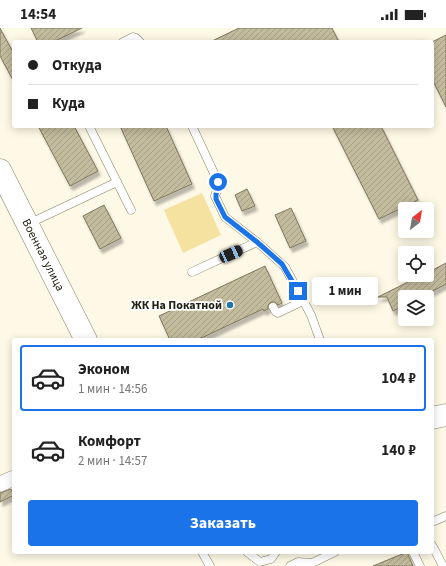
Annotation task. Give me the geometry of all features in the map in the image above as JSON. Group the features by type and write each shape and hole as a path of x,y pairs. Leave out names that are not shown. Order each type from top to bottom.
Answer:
{"main road":[{"name":"Военная улица","path":"0,170 85,338"},
{"path":"434,418 446,415"}],"street":[{"path":"0,484 12,479"}],"lane":[{"path":"127,40 133,37 139,40"},
{"path":"90,128 131,210"},
{"path":"193,128 219,184 215,196 222,213 228,221 257,242 285,267 311,315 319,338"},
{"path":"27,224 117,182"},
{"path":"192,272 257,242"},
{"path":"273,307 278,313 303,301"},
{"path":"434,521 446,516"},
{"path":"434,549 443,566"},
{"path":"203,554 210,566"},
{"path":"250,554 260,562 271,559 275,554"},
{"path":"290,566 298,562 313,565 332,554"},
{"path":"415,554 420,566"}],"shaded area":[{"path":"202,193 221,235 183,253 164,210"}],"building":[{"path":"0,28 12,50 12,78 0,56"},
{"path":"31,28 82,28 57,40 37,40"},
{"path":"239,28 332,28 338,40 214,40"},
{"path":"446,35 446,107 434,83 434,41"},
{"path":"39,128 75,128 98,171 70,186"},
{"path":"121,128 167,128 192,184 154,201"},
{"path":"333,128 382,128 418,200 414,202 398,202 398,210 379,219"},
{"path":"247,189 255,206 242,211 235,195"},
{"path":"104,205 121,238 100,249 83,216"},
{"path":"291,208 306,241 290,248 275,215"},
{"path":"446,263 446,284 434,290 398,290 398,308 393,311 387,297 378,297 408,282 434,282 434,269"},
{"name":"ЖК На Покатной","path":"265,266 282,303 278,305 275,302 271,302 268,305 268,309 264,311 263,309 201,338 169,338 159,316"},
{"path":"11,489 12,496 0,502 0,493"},
{"path":"402,554 408,554 413,566 373,566"}],"place":[{"name":"ЖК На Покатной","path":"230,305"}],"route":[{"path":"218,182 219,184 215,196 222,213 228,221 257,242 285,267 298,291"}]}
